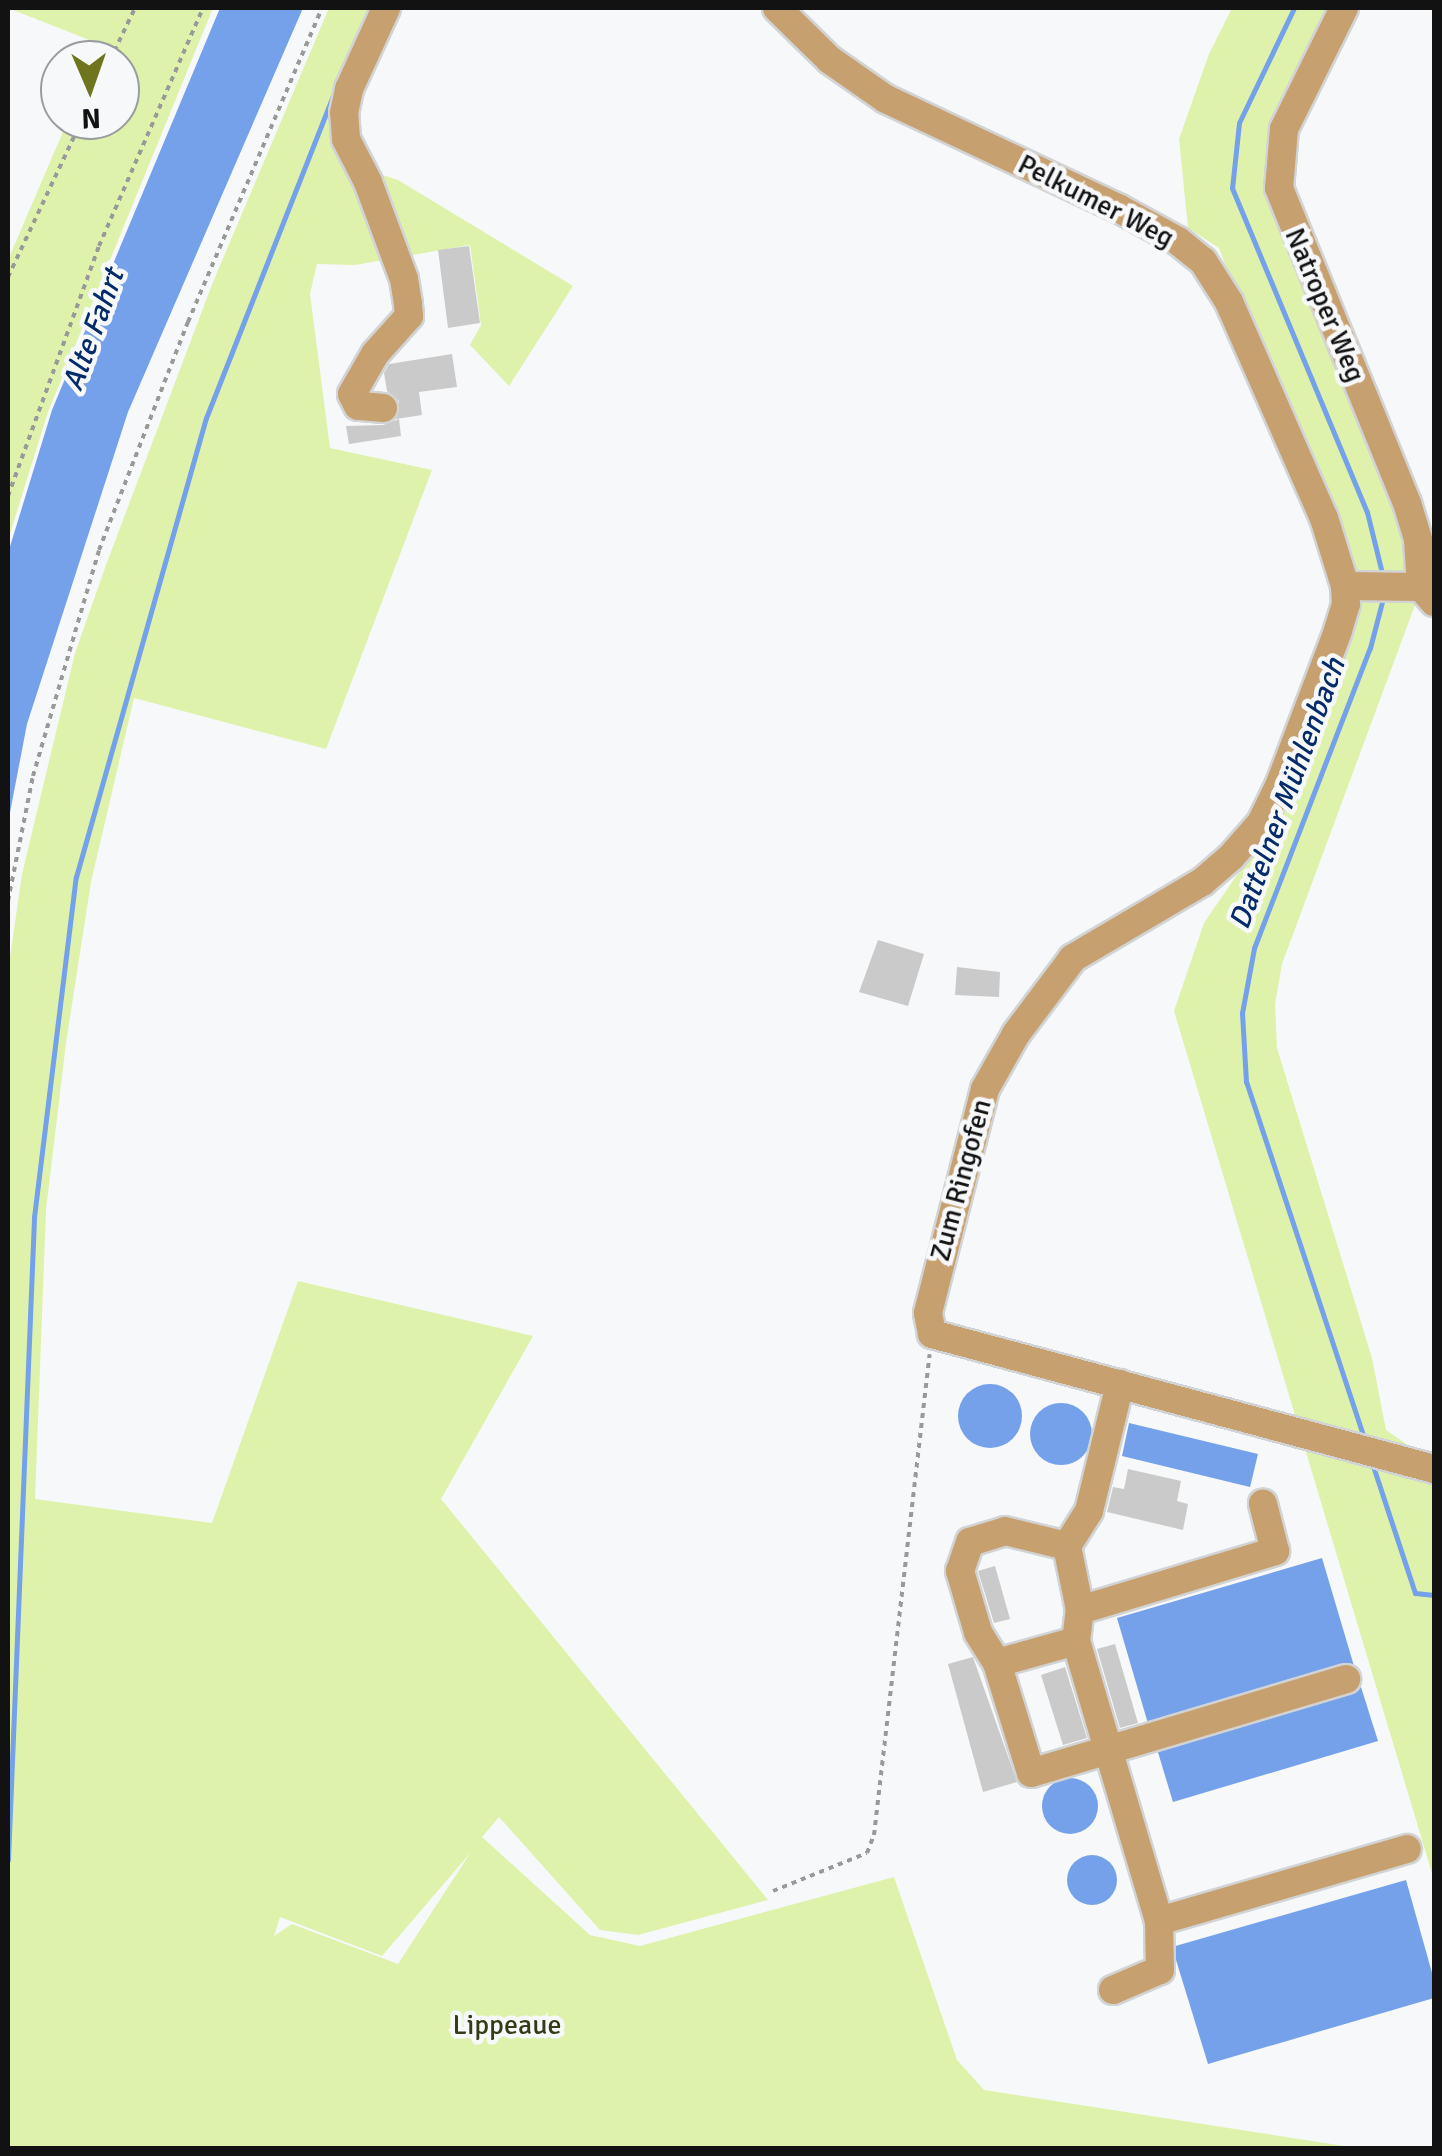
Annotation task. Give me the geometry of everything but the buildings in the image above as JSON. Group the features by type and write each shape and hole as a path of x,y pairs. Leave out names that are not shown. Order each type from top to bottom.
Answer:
{"street":[{"path":"383,408 358,406 352,394 375,354 409,316 404,279 368,182 346,139 344,114 349,89 386,8"},
{"name":"Pelkumer Weg","path":"777,8 830,60 886,100 1118,208 1178,241 1203,261 1229,302 1324,518 1369,586"},
{"name":"Natroper Weg","path":"1344,8 1284,130 1279,188 1407,503 1428,595"},
{"path":"1369,586 1428,595"},
{"name":"Zum Ringofen","path":"932,1334 928,1312 984,1089 1016,1034 1073,958 1202,882 1232,857 1260,823 1280,784 1346,604 1369,586"},
{"path":"932,1334 1434,1469"},
{"path":"1113,1990 1160,1970 1159,1921 1076,1641 1080,1610 1067,1546 1089,1510 1120,1384"},
{"path":"1080,1610 1276,1551 1262,1504"},
{"path":"1067,1546 1005,1530 970,1542 960,1571 978,1632 996,1664 1031,1773 1346,1679"},
{"path":"996,1664 1076,1641"},
{"path":"1159,1921 1407,1849"}],"path":[{"path":"120,40 135,8"},
{"path":"8,496 99,246 203,8"},
{"path":"8,901 33,776 100,550 188,322 322,8"},
{"path":"8,277 73,140"},
{"path":"773,1891 867,1853 874,1836 932,1334"}],"green space":[{"path":"8,8 213,8 48,412 8,540 8,260 59,140 140,140 140,40 89,40"},
{"name":"Lippeaue","path":"329,8 386,8 349,89 364,169 398,180 573,286 509,386 470,345 481,325 470,245 355,265 317,264 310,294 330,448 432,470 326,749 134,698 91,882 66,1043 46,1210 35,1499 212,1523 298,1281 533,1336 441,1499 768,1900 638,1935 600,1930 499,1817 482,1837 590,1935 640,1946 894,1877 957,2060 984,2090 1357,2148 8,2148 8,971 22,874 75,653 213,282","holes":["471,1852 398,1964 292,1924 274,1936 280,1917 382,1956"]},
{"path":"1232,8 1344,8 1279,149 1407,503 1418,597 1282,964 1275,1004 1277,1048 1372,1358 1386,1430 1409,1446 1410,1470 1434,1478 1434,1880 1174,1011 1204,923 1254,850 1353,602 1219,248 1188,228 1179,139 1209,54"}],"water":[{"name":"Alte Fahrt","path":"220,8 303,8 128,412 27,724 8,823 8,553 52,410"},
{"path":"990,1384 1013,1393 1022,1416 1013,1439 990,1448 967,1439 958,1416 967,1393"},
{"path":"1061,1403 1083,1412 1092,1434 1083,1456 1061,1465 1039,1456 1030,1434 1039,1412"},
{"path":"1129,1423 1258,1454 1250,1487 1122,1456"},
{"path":"1322,1558 1354,1666 1149,1727 1117,1618"},
{"path":"1361,1687 1378,1741 1173,1802 1157,1749"},
{"path":"1070,1778 1090,1786 1098,1806 1090,1826 1070,1834 1050,1826 1042,1806 1050,1786"},
{"path":"1092,1855 1110,1862 1117,1880 1110,1898 1092,1905 1074,1898 1067,1880 1074,1862"},
{"path":"1406,1880 1434,1980 1434,1998 1208,2064 1172,1947"}],"waterway":[{"name":"Dattelner Mühlenbach","path":"1294,8 1239,123 1232,188 1367,512 1383,577"},
{"path":"8,1860 34,1217 76,877 206,418 336,88"},
{"name":"Dattelner Mühlenbach","path":"1364,1438 1246,1082 1242,1013 1254,948 1370,648 1383,598"},
{"name":"Dattelner Mühlenbach","path":"1372,1463 1415,1593 1434,1595"}]}
